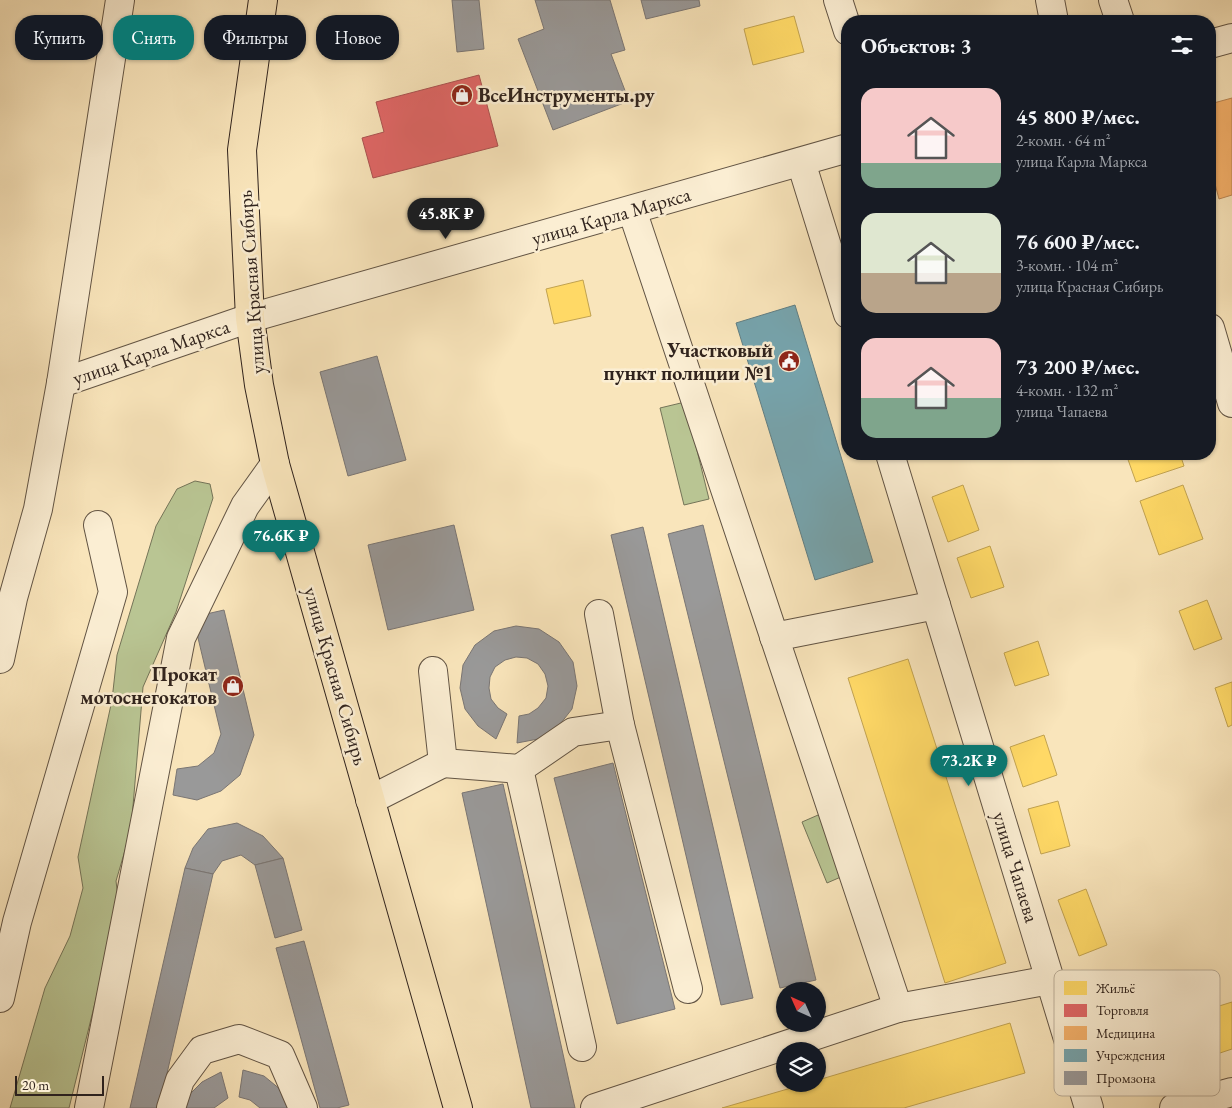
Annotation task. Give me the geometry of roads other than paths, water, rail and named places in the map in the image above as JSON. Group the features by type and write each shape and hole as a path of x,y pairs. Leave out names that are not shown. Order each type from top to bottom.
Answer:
{"main road":[{"name":"улица Красная Сибирь","path":"263,0 242,150 250,318 259,384 275,464 458,1108"}],"street":[{"path":"0,659 13,598 38,509 61,383 120,0"},
{"path":"838,0 843,15"},
{"path":"1050,0 1053,15"},
{"path":"1113,0 1118,15"},
{"path":"1216,42 1232,38"},
{"name":"улица Карла Маркса","path":"61,383 250,318 841,150"},
{"path":"801,162 841,291"},
{"path":"632,210 898,1008"},
{"path":"1216,348 1232,403"},
{"name":"улица Чапаева","path":"892,460 1054,993"},
{"path":"89,1108 181,638 245,506 275,464"},
{"path":"0,998 17,922 113,592 98,525"},
{"path":"774,637 936,605"},
{"path":"599,614 620,724 688,989"},
{"path":"433,671 443,763"},
{"path":"370,800 443,763 519,769 573,732 620,724"},
{"path":"519,769 582,1047"},
{"path":"595,1108 898,1008 1050,980"},
{"path":"171,1108 180,1080 202,1050 239,1039 280,1055 304,1108"},
{"name":"улица Чапаева","path":"1085,1096 1089,1108"},
{"path":"1174,1108 1218,1096"}],"place":[{"name":"ВсеИнструменты.ру","path":"462,95"},
{"name":"Участковый пункт полиции №1","path":"789,361"},
{"name":"Прокат мотоснегокатов","path":"233,686"}]}
